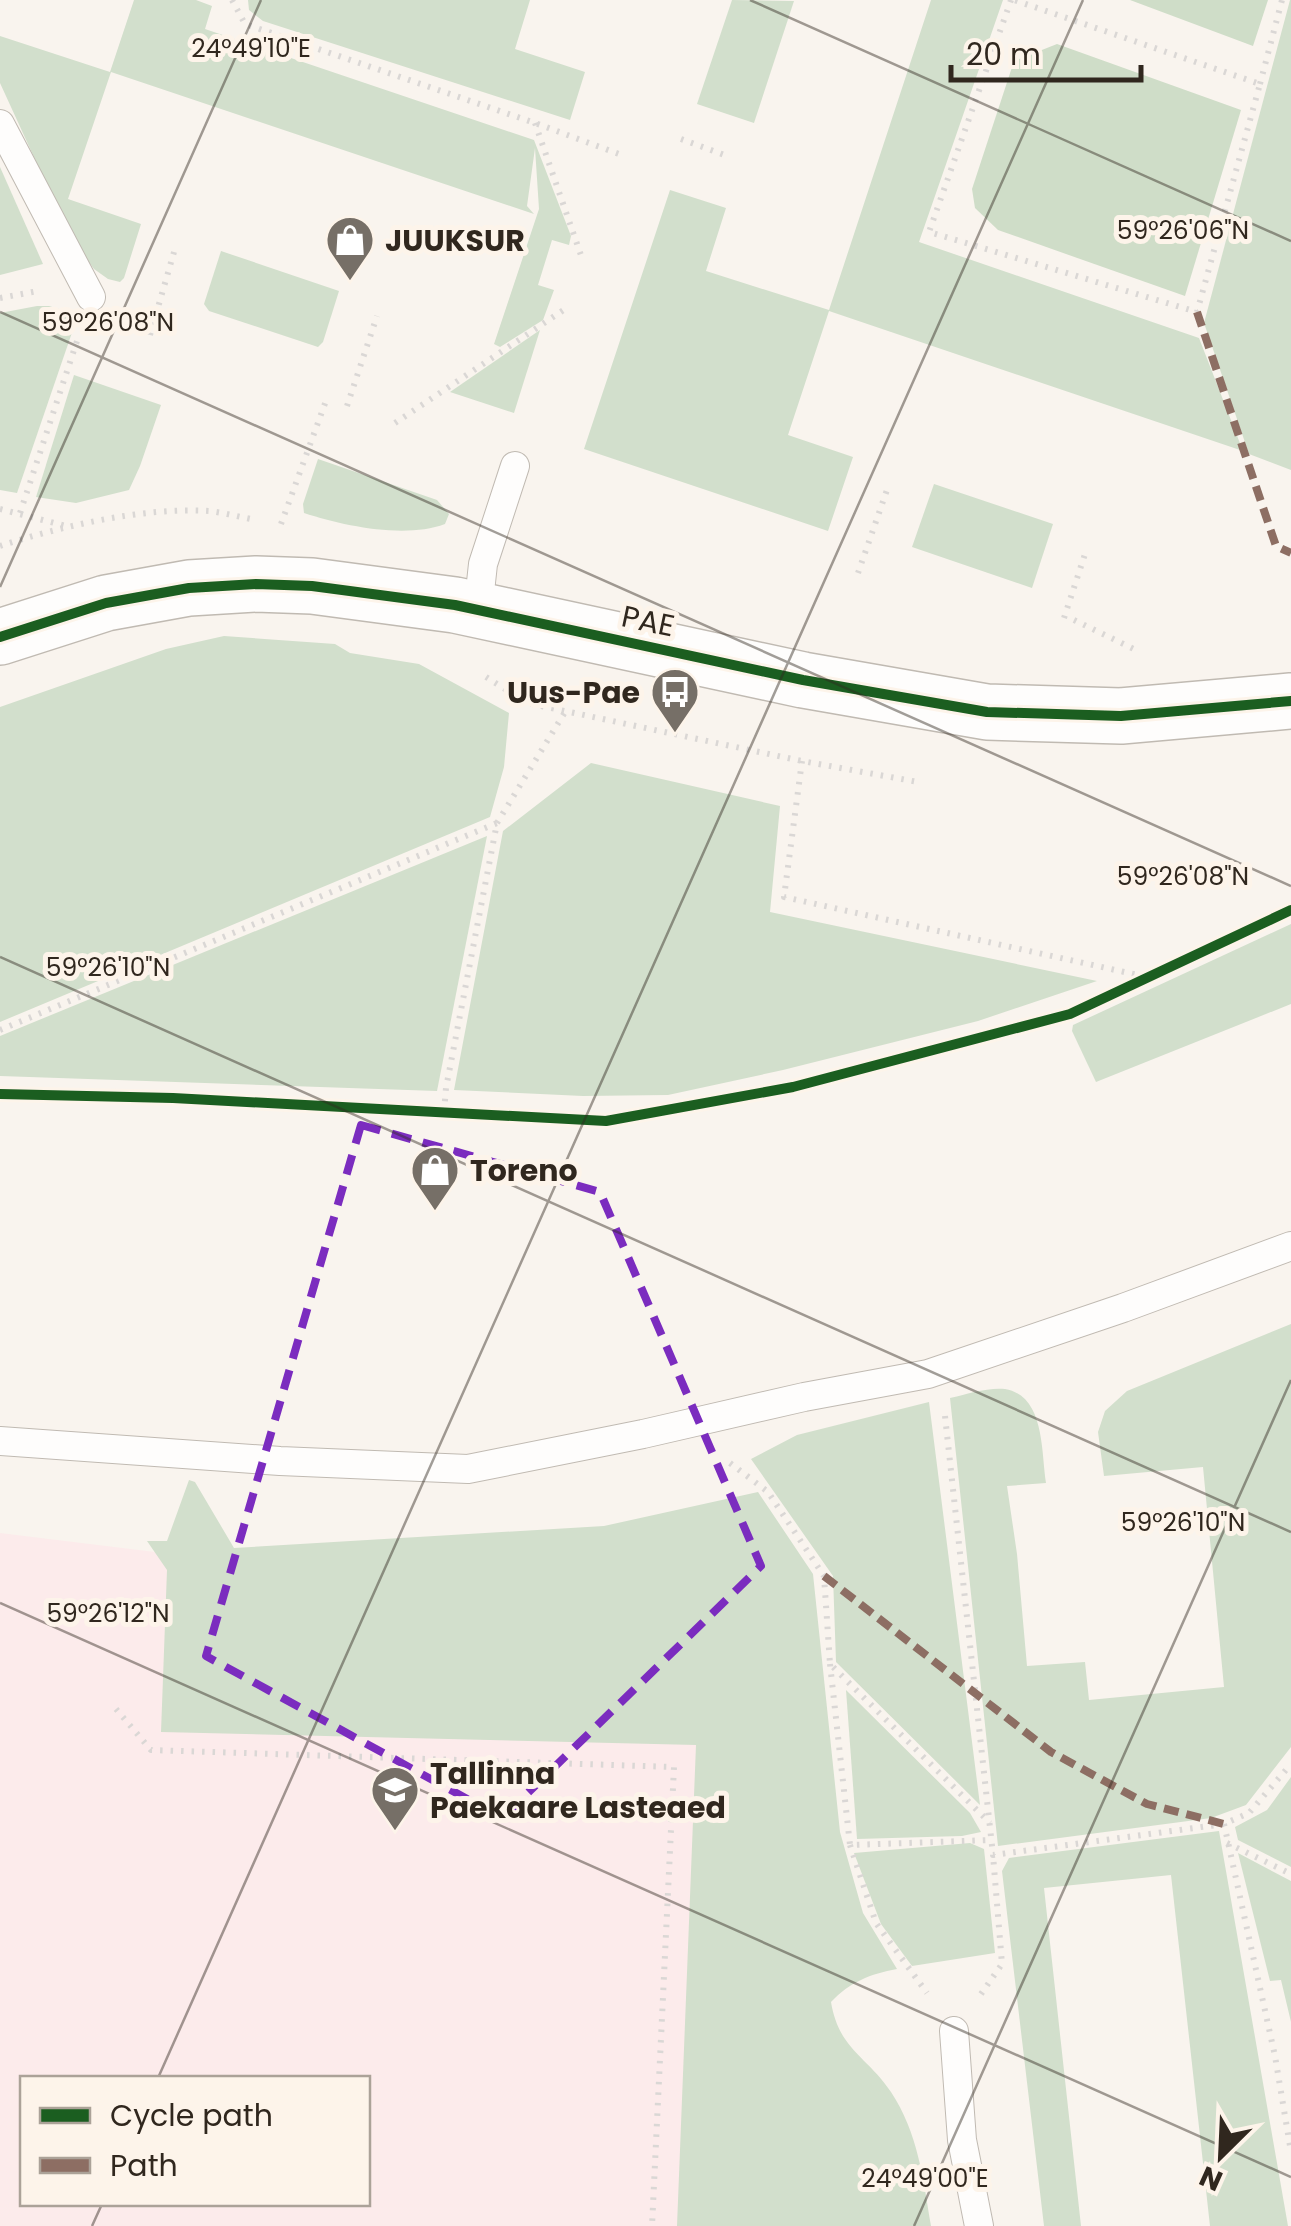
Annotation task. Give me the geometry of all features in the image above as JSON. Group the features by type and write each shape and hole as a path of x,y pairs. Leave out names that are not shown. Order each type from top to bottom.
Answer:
{"street":[{"name":"PAE","path":"0,637 106,603 189,588 312,586 478,610 803,680 987,712 1121,716 1291,702"}],"lane":[{"path":"0,124 92,297"},
{"path":"478,610 483,564 515,466"},
{"path":"0,1441 468,1469 928,1374 1291,1246"},
{"path":"954,2031 962,2140 979,2226"}],"path":[{"path":"232,0 244,24 618,154"},
{"path":"1260,84 1013,0 929,232 1196,312 1260,84 1282,0"},
{"path":"535,123 583,262"},
{"path":"682,139 727,156"},
{"path":"150,335 174,252"},
{"path":"20,512 92,297"},
{"path":"395,423 568,307"},
{"path":"347,406 376,316"},
{"path":"281,526 327,398"},
{"path":"858,573 888,486"},
{"path":"0,509 72,528"},
{"path":"1064,618 1086,552"},
{"path":"1074,620 1142,653"},
{"path":"475,669 527,704 918,782"},
{"path":"444,1112 497,823 565,712"},
{"path":"802,761 784,897 1147,977"},
{"path":"0,1030 497,823"},
{"path":"1132,984 1165,969"},
{"path":"428,1110 462,1113"},
{"path":"682,1426 768,1492 824,1576 850,1846 876,1923 954,2031 1002,1964 944,1404 928,1374"},
{"path":"830,1664 990,1823"},
{"path":"116,1709 151,1750 674,1767 652,2226"},
{"path":"993,1855 1224,1824 1248,1813 1291,1764"},
{"path":"1224,1824 1275,2056 1291,2152"},
{"path":"850,1846 991,1840"},
{"path":"1227,1842 1291,1874"}],"highlighted area":[{"path":"361,1125 600,1192 761,1566 502,1818 206,1656"}],"shaded area":[{"name":"Tallinna Paekaare Lasteaed","path":"0,1533 155,1552 750,1536 829,2226 0,2226"}],"green space":[{"path":"134,0 196,0 212,6 205,29 534,140 571,236 569,245 552,240 538,285 554,290 543,320 500,347 494,344 539,209 535,148 527,206 534,214 111,72 68,199 141,224 120,282 94,269 71,238 0,83 0,36 110,72"},
{"path":"248,0 530,0 515,49 585,72 570,120 263,21 249,10"},
{"path":"732,0 794,1 754,123 697,104"},
{"path":"931,0 1003,0 919,242 1199,338 1243,451 829,311 788,435 853,457 828,531 584,449 670,190 726,208 706,271 829,310"},
{"path":"1130,0 1268,0 1253,46"},
{"path":"1290,0 1291,470 1249,454 1204,323"},
{"path":"1057,44 1241,110 1185,296 998,230 975,208 972,189 1014,61"},
{"path":"0,167 43,264 0,275"},
{"path":"221,251 339,291 323,342 318,347 209,311 204,304"},
{"path":"37,306 78,315 17,493 0,490 0,313"},
{"path":"540,330 514,413 450,392"},
{"path":"74,375 161,405 129,490 76,503 36,497"},
{"path":"318,459 437,500 449,514 445,524 393,531 304,513 303,504"},
{"path":"934,484 1053,524 1032,588 912,547"},
{"path":"224,636 335,644 350,653 419,664 509,713 504,767 490,817 0,1022 0,707 166,649"},
{"path":"591,763 780,806 770,912 1097,981 978,1021 668,1095 454,1090 503,831"},
{"path":"487,836 437,1091 0,1076 0,1036"},
{"path":"1291,924 1291,1004 1096,1082 1072,1031 1073,1025"},
{"path":"1291,1324 1291,1747 1246,1805 1211,1818 998,1846 950,1398 1005,1389 1028,1402 1039,1427 1046,1483 1007,1486 1027,1666 1085,1662 1089,1700 1224,1687 1203,1467 1104,1476 1098,1432 1105,1411 1127,1391"},
{"path":"929,1402 980,1805 836,1662 833,1576 751,1459 797,1435"},
{"path":"189,1480 195,1482 234,1548 604,1526 758,1492 813,1574 840,1832 863,1913 897,1969 861,1980 831,2002 847,2042 882,2080 908,2123 931,2226 677,2226 696,1745 161,1732 167,1570 147,1541 167,1541"},
{"path":"846,1690 970,1813 981,1832 857,1839"},
{"path":"1291,1777 1291,1867 1238,1840 1235,1827 1267,1810"},
{"path":"1219,1831 1288,2226 1210,2226 1171,1875 1044,1888 1081,2226 1044,2226 1002,1871 1009,1858"},
{"path":"970,1843 984,1849 995,1953 912,1966 881,1924 854,1853"},
{"path":"1238,1853 1291,1881 1291,2022 1281,1980 1270,1981"}],"marked path":[{"path":"1197,312 1276,546 1291,553"},
{"path":"824,1576 1051,1752 1147,1804 1224,1824"}],"cycle path":[{"path":"0,637 106,603 189,588 312,586 455,605 803,680 987,712 1121,716 1291,701"},
{"path":"0,1094 173,1098 606,1121 793,1087 1070,1014 1291,910"}],"place":[{"name":"JUUKSUR","path":"350,282"},
{"name":"Uus-Pae","path":"675,734"},
{"name":"Toreno","path":"435,1212"},
{"name":"Tallinna Paekaare Lasteaed","path":"395,1832"}]}
